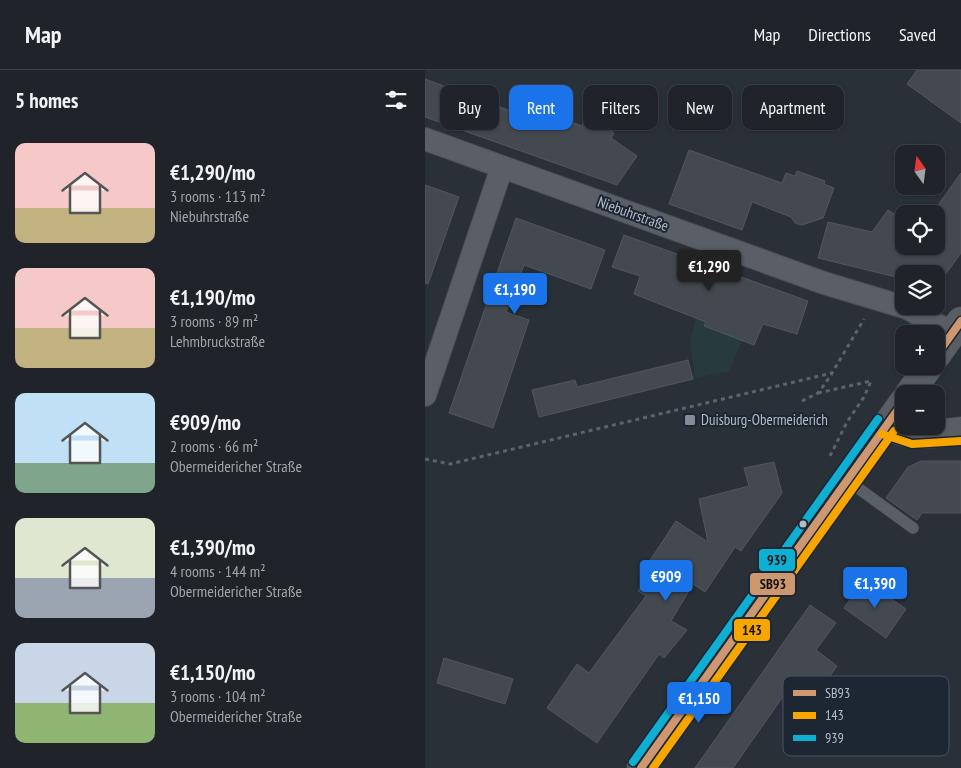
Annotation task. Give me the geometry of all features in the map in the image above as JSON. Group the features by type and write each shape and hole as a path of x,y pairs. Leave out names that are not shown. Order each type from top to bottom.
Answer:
{"main road":[{"path":"945,344 957,327"},
{"path":"641,768 895,413"},
{"path":"886,425 897,432 911,434 928,435 961,431"}],"street":[{"name":"Niebuhrstraße","path":"425,139 815,279 907,308 957,327"},
{"path":"425,395 503,167"}],"lane":[{"path":"847,480 913,528"}],"path":[{"path":"818,394 833,373 876,298"},
{"path":"425,459 450,464 833,373"},
{"path":"802,401 818,394 871,381 864,397 847,422 829,457"}],"green space":[{"path":"710,267 713,302 705,326 726,334 731,327 750,318 730,371 695,378 690,340"}],"building":[{"path":"917,70 961,70 961,123 907,84"},
{"path":"425,79 441,85 440,122 425,117"},
{"path":"499,107 509,110 509,130 573,130 573,123 582,126 583,123 583,130 610,130 614,133 611,138 637,156 617,185 462,130 499,130"},
{"path":"689,150 782,183 786,173 795,176 797,171 825,181 824,184 834,188 823,218 802,225 795,223 791,217 752,202 742,230 669,204"},
{"path":"961,173 961,253 945,275 945,265 895,265 895,277 818,258 828,222 872,232 888,210 895,215 895,255 945,255 945,205 938,205"},
{"path":"425,185 459,197 428,284 425,283"},
{"path":"516,218 605,250 591,289 524,265 506,312 529,320 493,428 449,413"},
{"path":"624,235 808,301 797,334 763,324 754,345 704,326 706,322 634,294 640,276 612,267"},
{"path":"688,360 693,379 539,417 532,390 575,380 577,387"},
{"path":"921,461 961,461 961,513 922,513 917,520 886,498 908,467"},
{"path":"774,462 782,493 741,551 735,547 705,592 693,584 671,621 687,630 664,658 659,654 597,743 547,708 577,664 589,673 646,596 638,591 655,566 649,562 676,521 708,542 699,499 749,486 744,468"},
{"path":"864,580 906,609 886,638 844,608"},
{"path":"810,605 836,623 816,650 837,666 830,676 783,676 783,696 733,768 695,768"},
{"path":"444,658 513,679 505,704 437,683"}],"transit line":[{"name":"SB93","path":"945,343 961,321"},
{"name":"SB93","path":"641,768 895,414"},
{"name":"939","path":"633,762 878,419"},
{"name":"143","path":"653,768 894,431"},
{"name":"143","path":"882,434 912,444 961,441"}],"place":[{"name":"Duisburg-Obermeiderich","path":"690,420"}]}
